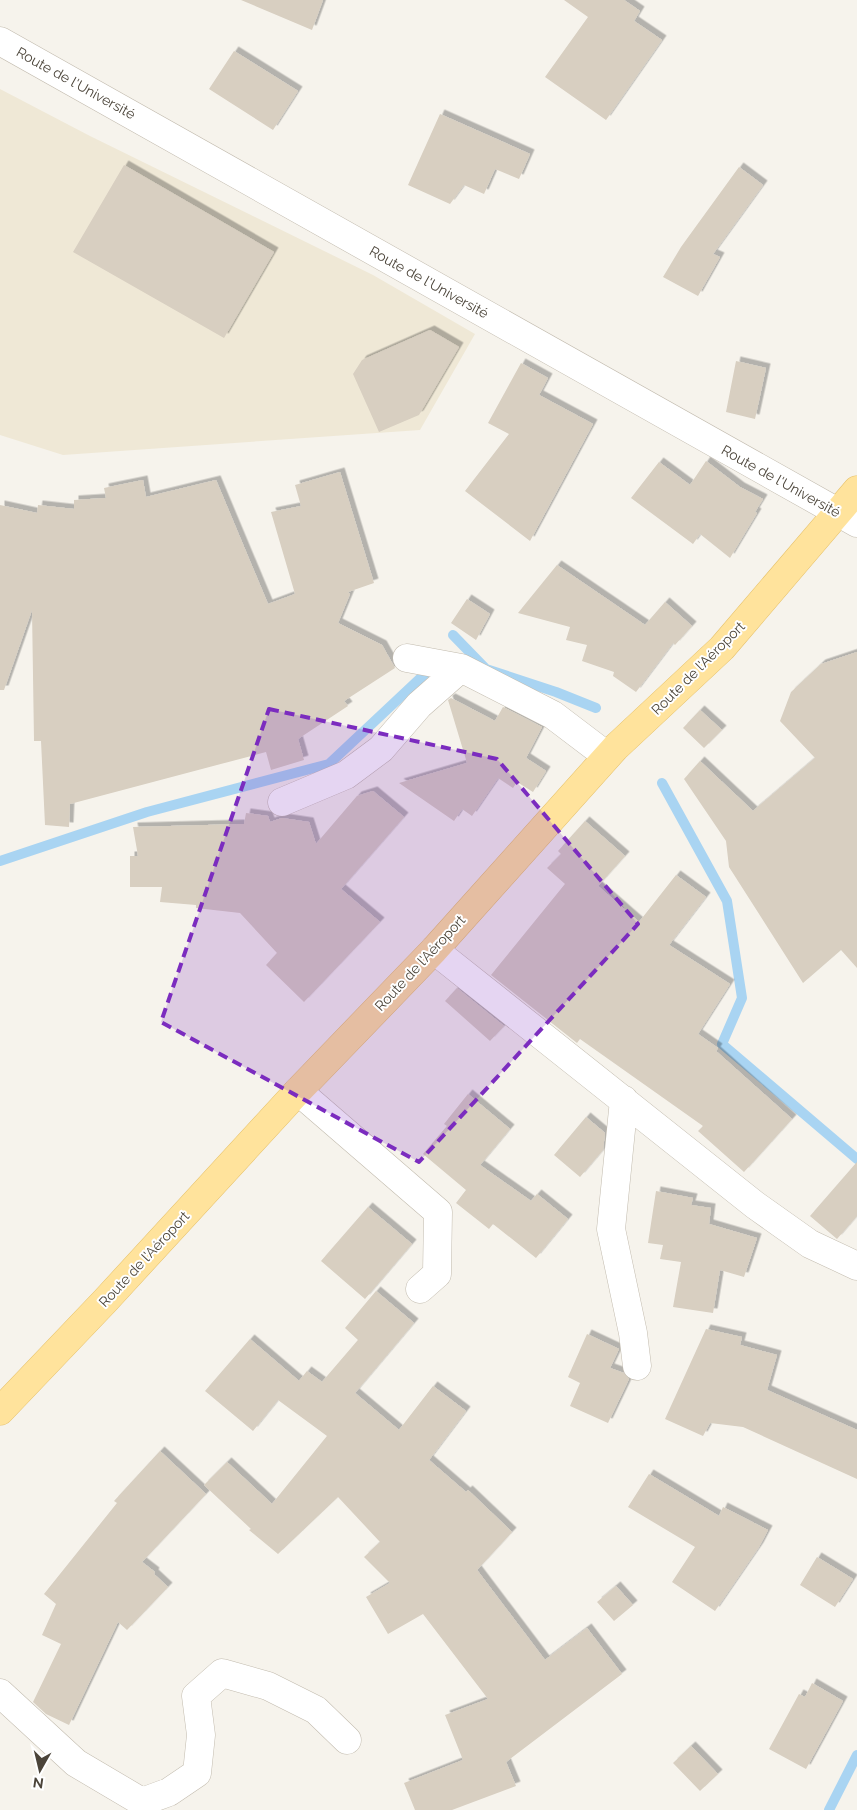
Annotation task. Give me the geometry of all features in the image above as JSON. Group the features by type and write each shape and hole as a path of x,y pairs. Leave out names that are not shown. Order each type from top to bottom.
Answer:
{"main road":[{"name":"Route de l'Aéroport","path":"0,1411 112,1294 298,1091 434,950 607,756 722,648 848,518 857,490"}],"street":[{"name":"Route de l'Université","path":"0,41 848,518"},
{"path":"408,658 461,668 554,715 607,756"},
{"path":"282,802 346,775 381,749 419,705 461,668"},
{"path":"434,950 755,1205 810,1244 857,1266"},
{"path":"298,1091 438,1212 437,1274 420,1289"},
{"path":"624,1100 611,1230 633,1333 637,1366"},
{"path":"0,1693 76,1763 142,1802 169,1792 197,1773 201,1735 196,1696 222,1673 268,1686 316,1710 347,1740"}],"highlighted area":[{"path":"269,709 497,759 638,924 419,1162 161,1022"}],"shaded area":[{"path":"0,89 90,136 373,275 475,334 420,430 63,455 0,435"}],"building":[{"path":"241,0 323,0 312,30"},
{"path":"564,0 624,0 640,11 634,21 662,40 606,120 545,77 588,17"},
{"path":"234,51 298,91 273,130 209,89"},
{"path":"440,114 530,154 519,179 495,169 484,194 464,185 450,204 408,185"},
{"path":"124,165 274,252 224,338 73,252"},
{"path":"739,167 763,185 713,254 720,257 698,296 663,277 681,247"},
{"path":"430,330 459,347 419,415 379,432 353,374 362,360"},
{"path":"736,361 766,368 755,419 726,412"},
{"path":"521,363 548,378 539,395 593,424 530,541 465,491 509,434 488,423"},
{"path":"706,461 740,487 763,499 755,512 757,513 730,558 700,534 693,544 631,498 659,462 690,485"},
{"path":"340,472 374,583 348,592 350,594 338,623 382,645 395,668 344,701 348,706 298,739 304,760 271,770 266,752 70,804 69,827 45,825 41,741 34,741 32,610 4,690 0,690 0,505 37,513 38,505 74,509 74,500 106,498 104,488 143,480 146,497 216,480 268,604 295,594 271,512 301,506 295,485"},
{"path":"557,565 645,625 665,602 692,626 675,645 673,643 636,692 613,676 614,672 582,661 587,645 566,640 570,627 518,613"},
{"path":"467,599 490,614 476,640 451,623"},
{"path":"857,652 857,968 841,950 803,983 729,867 726,841 684,779 700,761 753,811 815,758 780,721 791,692 821,664"},
{"path":"451,698 495,721 503,707 542,727 526,758 546,771 533,792 517,782 513,788 498,778 472,816 462,809 454,821 399,783 467,763 448,700"},
{"path":"700,710 722,730 704,748 683,728"},
{"path":"373,791 404,817 341,889 380,922 304,1002 266,965 277,953 240,913 196,908 196,905 160,902 162,887 130,887 130,856 138,856 133,827 244,824 246,813 268,816 270,822 282,818 309,822 316,844 357,796"},
{"path":"585,821 625,856 598,886 639,922 676,875 706,897 669,945 730,984 698,1034 718,1048 716,1051 792,1119 744,1172 698,1131 703,1126 580,1039 577,1043 491,975 565,884 547,868 561,854 558,851"},
{"path":"457,988 504,1026 490,1041 445,1001"},
{"path":"468,1094 510,1129 480,1165 531,1201 537,1194 568,1219 536,1258 493,1224 489,1229 456,1203 466,1190 423,1154 447,1126 444,1124"},
{"path":"586,1117 605,1133 603,1150 580,1177 554,1155"},
{"path":"857,1162 857,1216 837,1239 810,1216"},
{"path":"656,1191 693,1198 691,1205 711,1208 709,1224 757,1238 744,1277 720,1270 713,1313 673,1307 681,1262 660,1259 663,1245 648,1243"},
{"path":"368,1207 412,1244 365,1299 321,1261"},
{"path":"376,1291 414,1323 355,1393 399,1430 433,1386 466,1411 429,1460 466,1492 468,1490 512,1532 477,1570 545,1660 587,1628 622,1674 506,1762 516,1786 452,1810 415,1810 404,1783 463,1760 445,1715 488,1699 423,1614 388,1634 366,1597 390,1583 364,1557 380,1542 338,1497 278,1554 249,1530 251,1529 204,1485 227,1462 272,1504 327,1436 278,1400 253,1431 205,1391 250,1339 299,1381 307,1371 322,1382 358,1340 345,1328"},
{"path":"706,1329 742,1337 740,1345 777,1355 767,1390 857,1430 857,1479 743,1427 710,1423 703,1436 665,1419"},
{"path":"587,1334 619,1349 610,1368 624,1373 629,1379 608,1423 570,1406 580,1383 568,1377"},
{"path":"160,1451 206,1494 142,1562 155,1572 154,1574 168,1587 127,1630 118,1622 69,1725 46,1714 33,1702 61,1644 42,1635 56,1604 44,1594 117,1503 114,1501"},
{"path":"649,1474 719,1516 723,1507 768,1530 759,1547 715,1611 672,1582 695,1547 628,1507"},
{"path":"817,1557 853,1579 835,1607 800,1585"},
{"path":"616,1586 633,1605 614,1621 597,1602"},
{"path":"812,1683 843,1701 806,1769 769,1749 799,1694 805,1697"},
{"path":"691,1746 718,1774 700,1791 673,1763"}],"waterway":[{"path":"453,635 486,669 556,692 596,708"},
{"path":"0,861 147,812 329,764 427,672"},
{"path":"662,783 727,901 742,998 722,1044 857,1159"},
{"path":"829,1810 857,1755"}]}
